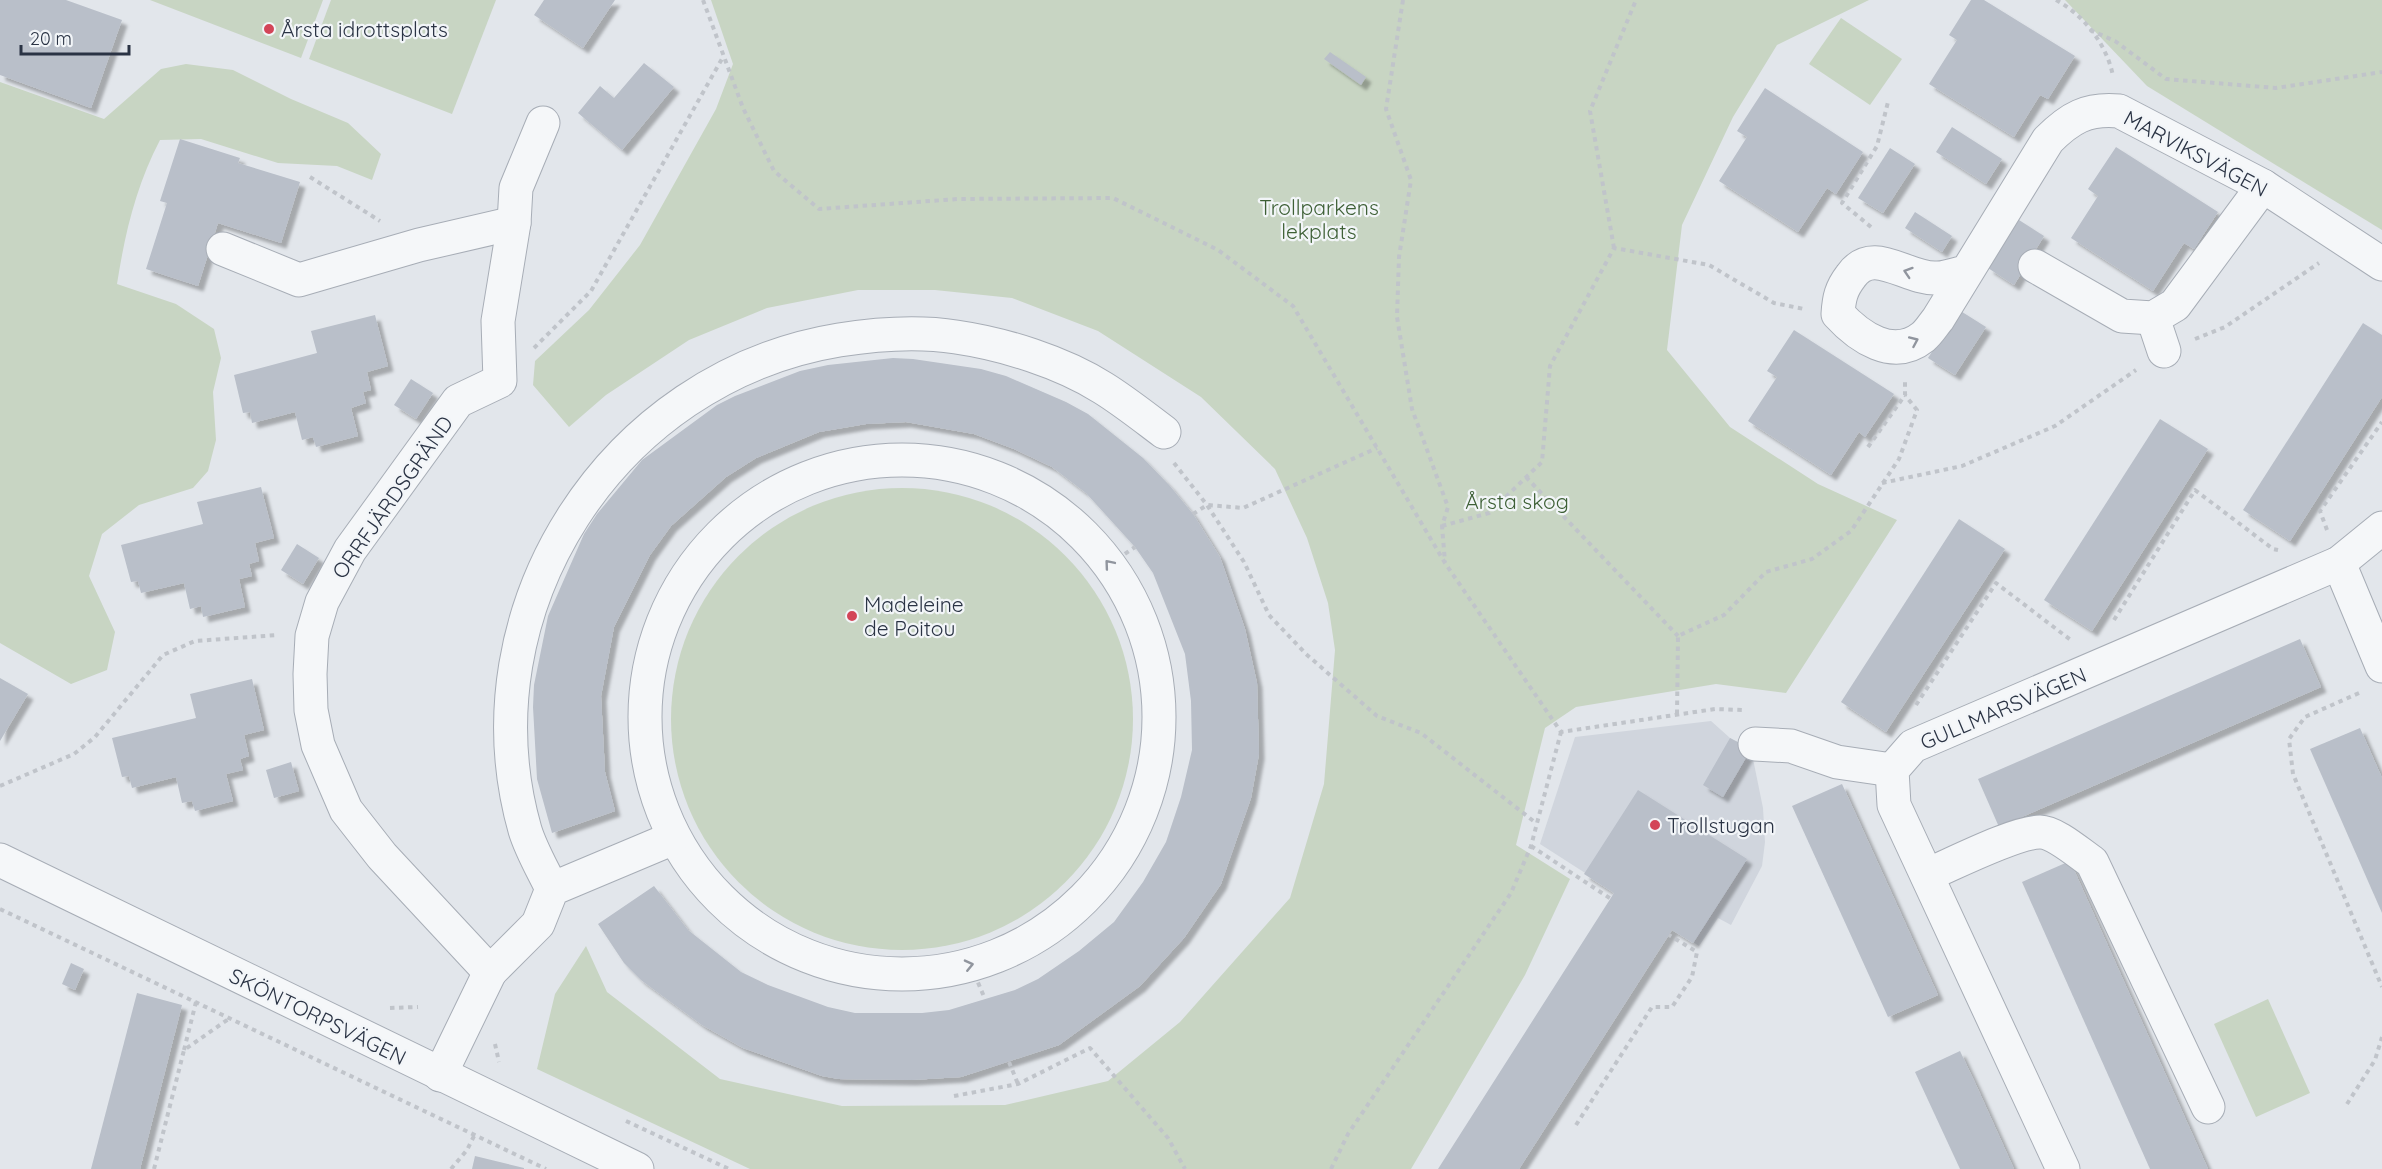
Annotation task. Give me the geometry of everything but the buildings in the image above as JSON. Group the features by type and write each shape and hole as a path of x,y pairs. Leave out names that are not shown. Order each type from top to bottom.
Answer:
{"street":[{"name":"MARVIKSVÄGEN","path":"1906,345 1923,337 1938,319 2048,140 2060,128 2083,113 2101,109 2119,111 2262,186 2382,264"},
{"path":"500,381 498,321 514,223 516,188 543,123"},
{"path":"2035,266 2121,316 2153,318 2175,305 2262,186"},
{"path":"223,249 298,280 419,245 514,223"},
{"path":"1906,345 1882,347 1854,332 1838,314 1840,292 1857,267 1876,261 1913,274 1937,279 1965,272"},
{"path":"2153,318 2164,351"},
{"path":"552,889 525,831 512,755 514,678 531,602 568,523 607,469 663,415 729,374 801,346 878,334 955,337 1030,354 1101,386 1164,432"},
{"name":"ORRFJÄRDSGRÄND","path":"490,972 382,856 346,810 330,779 318,745 311,710 312,636 322,602 350,550 444,419 458,401 500,381"},
{"path":"874,459 947,462 1017,484 1068,522 1123,555 1129,592 1158,672 1158,756 1132,837 1081,904 1011,951 971,966 913,975 855,971 784,947 724,904 671,839 651,778 643,705 657,633 690,568 740,515 803,477 874,459"},
{"name":"GULLMARSVÄGEN","path":"1902,758 2103,665 2339,563 2382,528"},
{"path":"2339,563 2382,666"},
{"path":"1755,744 1791,746 1837,762 1902,758 1894,805 2063,1169"},
{"path":"1927,875 2007,841 2041,832 2064,842 2092,862 2208,1107"},
{"path":"440,1075 490,972 538,924 552,889 671,839"},
{"name":"SKÖNTORPSVÄGEN","path":"0,860 637,1169"}],"path":[{"path":"703,0 743,108 774,171 819,209 958,199 1113,198 1218,249 1293,306 1445,563 1561,732 1531,846 1511,893 1348,1134 1331,1169"},
{"path":"1403,0 1386,109 1411,180 1399,257 1397,318 1412,409 1448,507 1442,526 1445,563"},
{"path":"1442,526 1489,513 1542,462 1550,366 1614,248 1590,111 1636,0"},
{"path":"2056,0 2070,8 2091,30 2109,58 2119,111"},
{"path":"2091,30 2115,41 2166,79 2276,88 2382,72"},
{"path":"500,381 591,291 724,56"},
{"path":"1876,261 1870,225 1842,203 1877,146 1888,102"},
{"path":"310,177 419,245"},
{"path":"1882,483 1962,466 2055,426 2164,351 2225,327 2349,243"},
{"path":"1614,248 1709,265 1774,303 1838,314"},
{"path":"1868,447 1905,395 1906,345"},
{"path":"1678,636 1724,615 1766,572 1812,559 1851,531 1899,459 1917,410 1905,395"},
{"path":"2339,563 2320,511 2382,422"},
{"path":"1164,432 1167,453 1207,505 1244,562 1269,615 1306,654 1377,716 1421,734 1536,823"},
{"path":"1193,514 1207,505 1243,508 1377,448"},
{"path":"1526,477 1678,636 1677,714"},
{"path":"1902,758 1901,728 1996,583 2103,665 2115,618 2195,490 2273,549 2284,551"},
{"path":"0,786 74,754 95,737 163,655 195,641 258,635 312,636"},
{"path":"2360,693 2305,717 2289,739 2293,774 2382,987"},
{"path":"1561,732 1715,709 1748,711"},
{"path":"1531,846 1611,899"},
{"path":"0,909 475,1134 536,1167 546,1169"},
{"path":"1576,1125 1652,1007 1672,1007 1692,977 1697,952 1669,935"},
{"path":"971,966 985,999"},
{"path":"154,1169 196,1002"},
{"path":"184,1050 230,1018"},
{"path":"2347,1104 2375,1060 2382,1037"},
{"path":"495,1040 497,1062 508,1066"},
{"path":"954,1096 1018,1084 1090,1048 1168,1138 1185,1169"},
{"path":"1009,1062 1018,1084"},
{"path":"624,1120 729,1169"},
{"path":"450,1169 467,1150 475,1134"}],"shaded area":[{"name":"Trollstugan","path":"1711,721 1730,738 1751,749 1763,808 1765,842 1762,866 1731,925 1718,918 1699,946 1540,844 1575,737"}],"green space":[{"name":"Årsta idrottsplats","path":"150,0 323,0 301,58"},
{"path":"331,0 496,0 452,114 309,59"},
{"name":"Årsta skog","path":"711,0 1869,0 1777,45 1733,117 1682,225 1667,350 1730,427 1818,484 1897,520 1786,693 1716,684 1576,707 1545,728 1516,845 1570,879 1525,975 1411,1169 750,1169 537,1069 555,994 586,946 607,992 720,1079 842,1106 1005,1105 1108,1081 1180,1022 1290,898 1324,784 1335,650 1328,603 1307,538 1275,469 1201,397 1098,331 1012,298 935,290 858,290 767,308 689,340 606,395 569,427 533,385 535,361 589,310 640,245 716,109 733,64"},
{"path":"2065,0 2382,0 2382,230 2147,86"},
{"path":"1841,18 1902,59 1870,105 1809,64"},
{"path":"186,64 233,70 291,99 348,123 381,154 372,180 337,166 278,163 201,139 160,140 144,175 132,210 117,284 176,304 214,329 221,358 213,392 216,440 208,471 193,488 139,505 102,534 89,576 115,632 107,670 71,684 0,643 0,82 104,119 161,69"},
{"path":"902,488 947,493 990,506 1030,527 1065,556 1094,591 1115,631 1128,674 1133,719 1128,764 1115,807 1094,847 1065,882 1030,911 990,932 947,945 902,950 857,945 814,932 774,911 739,882 710,847 689,807 676,764 671,719 676,674 689,631 710,591 739,556 774,527 814,506 857,493"},
{"path":"2268,999 2310,1093 2256,1117 2214,1024"}],"place":[{"name":"Årsta idrottsplats","path":"269,29"},
{"name":"Madeleine de Poitou","path":"852,616"},
{"name":"Trollstugan","path":"1655,825"}],"park label":[{"name":"Trollparkens lekplats","path":"1319,219"}]}
